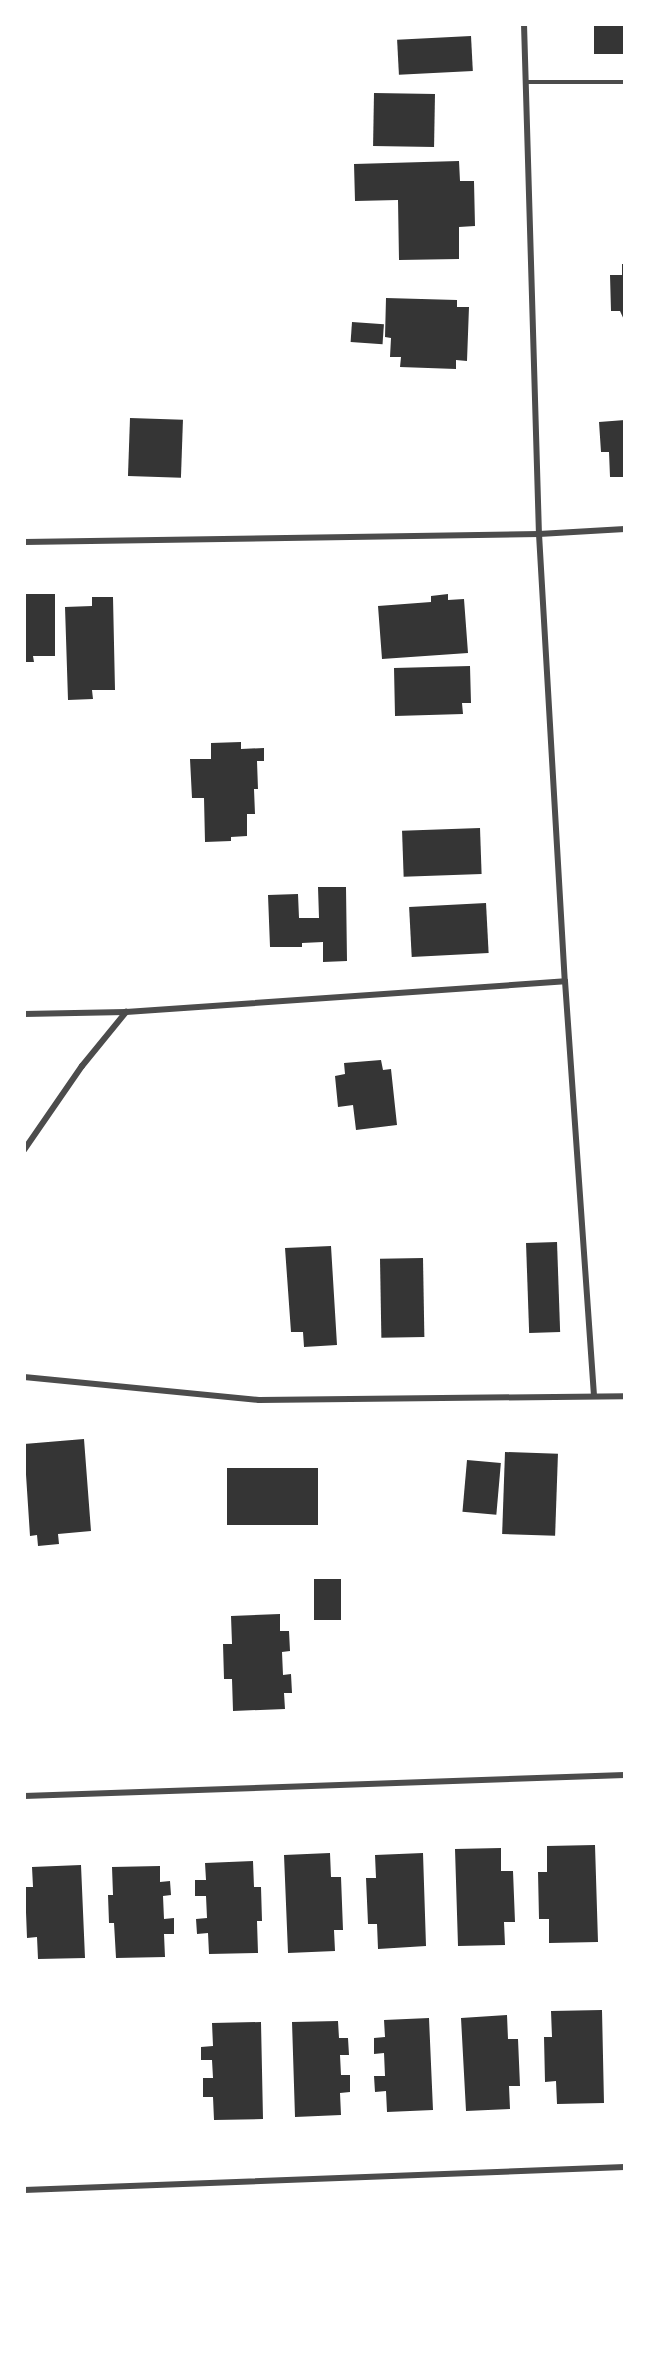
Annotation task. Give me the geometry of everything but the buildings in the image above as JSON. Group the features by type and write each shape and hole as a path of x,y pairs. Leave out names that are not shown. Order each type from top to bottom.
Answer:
{"street":[{"path":"524,24 539,534 565,981 594,1394"},
{"path":"24,542 539,534 625,529"},
{"path":"24,1014 126,1012 565,981"},
{"path":"24,1150 82,1066 126,1012"},
{"path":"24,1377 259,1400 594,1394 625,1396"},
{"path":"24,1796 625,1775"},
{"path":"24,2190 625,2167"}],"lane":[{"path":"525,82 625,82"}]}
